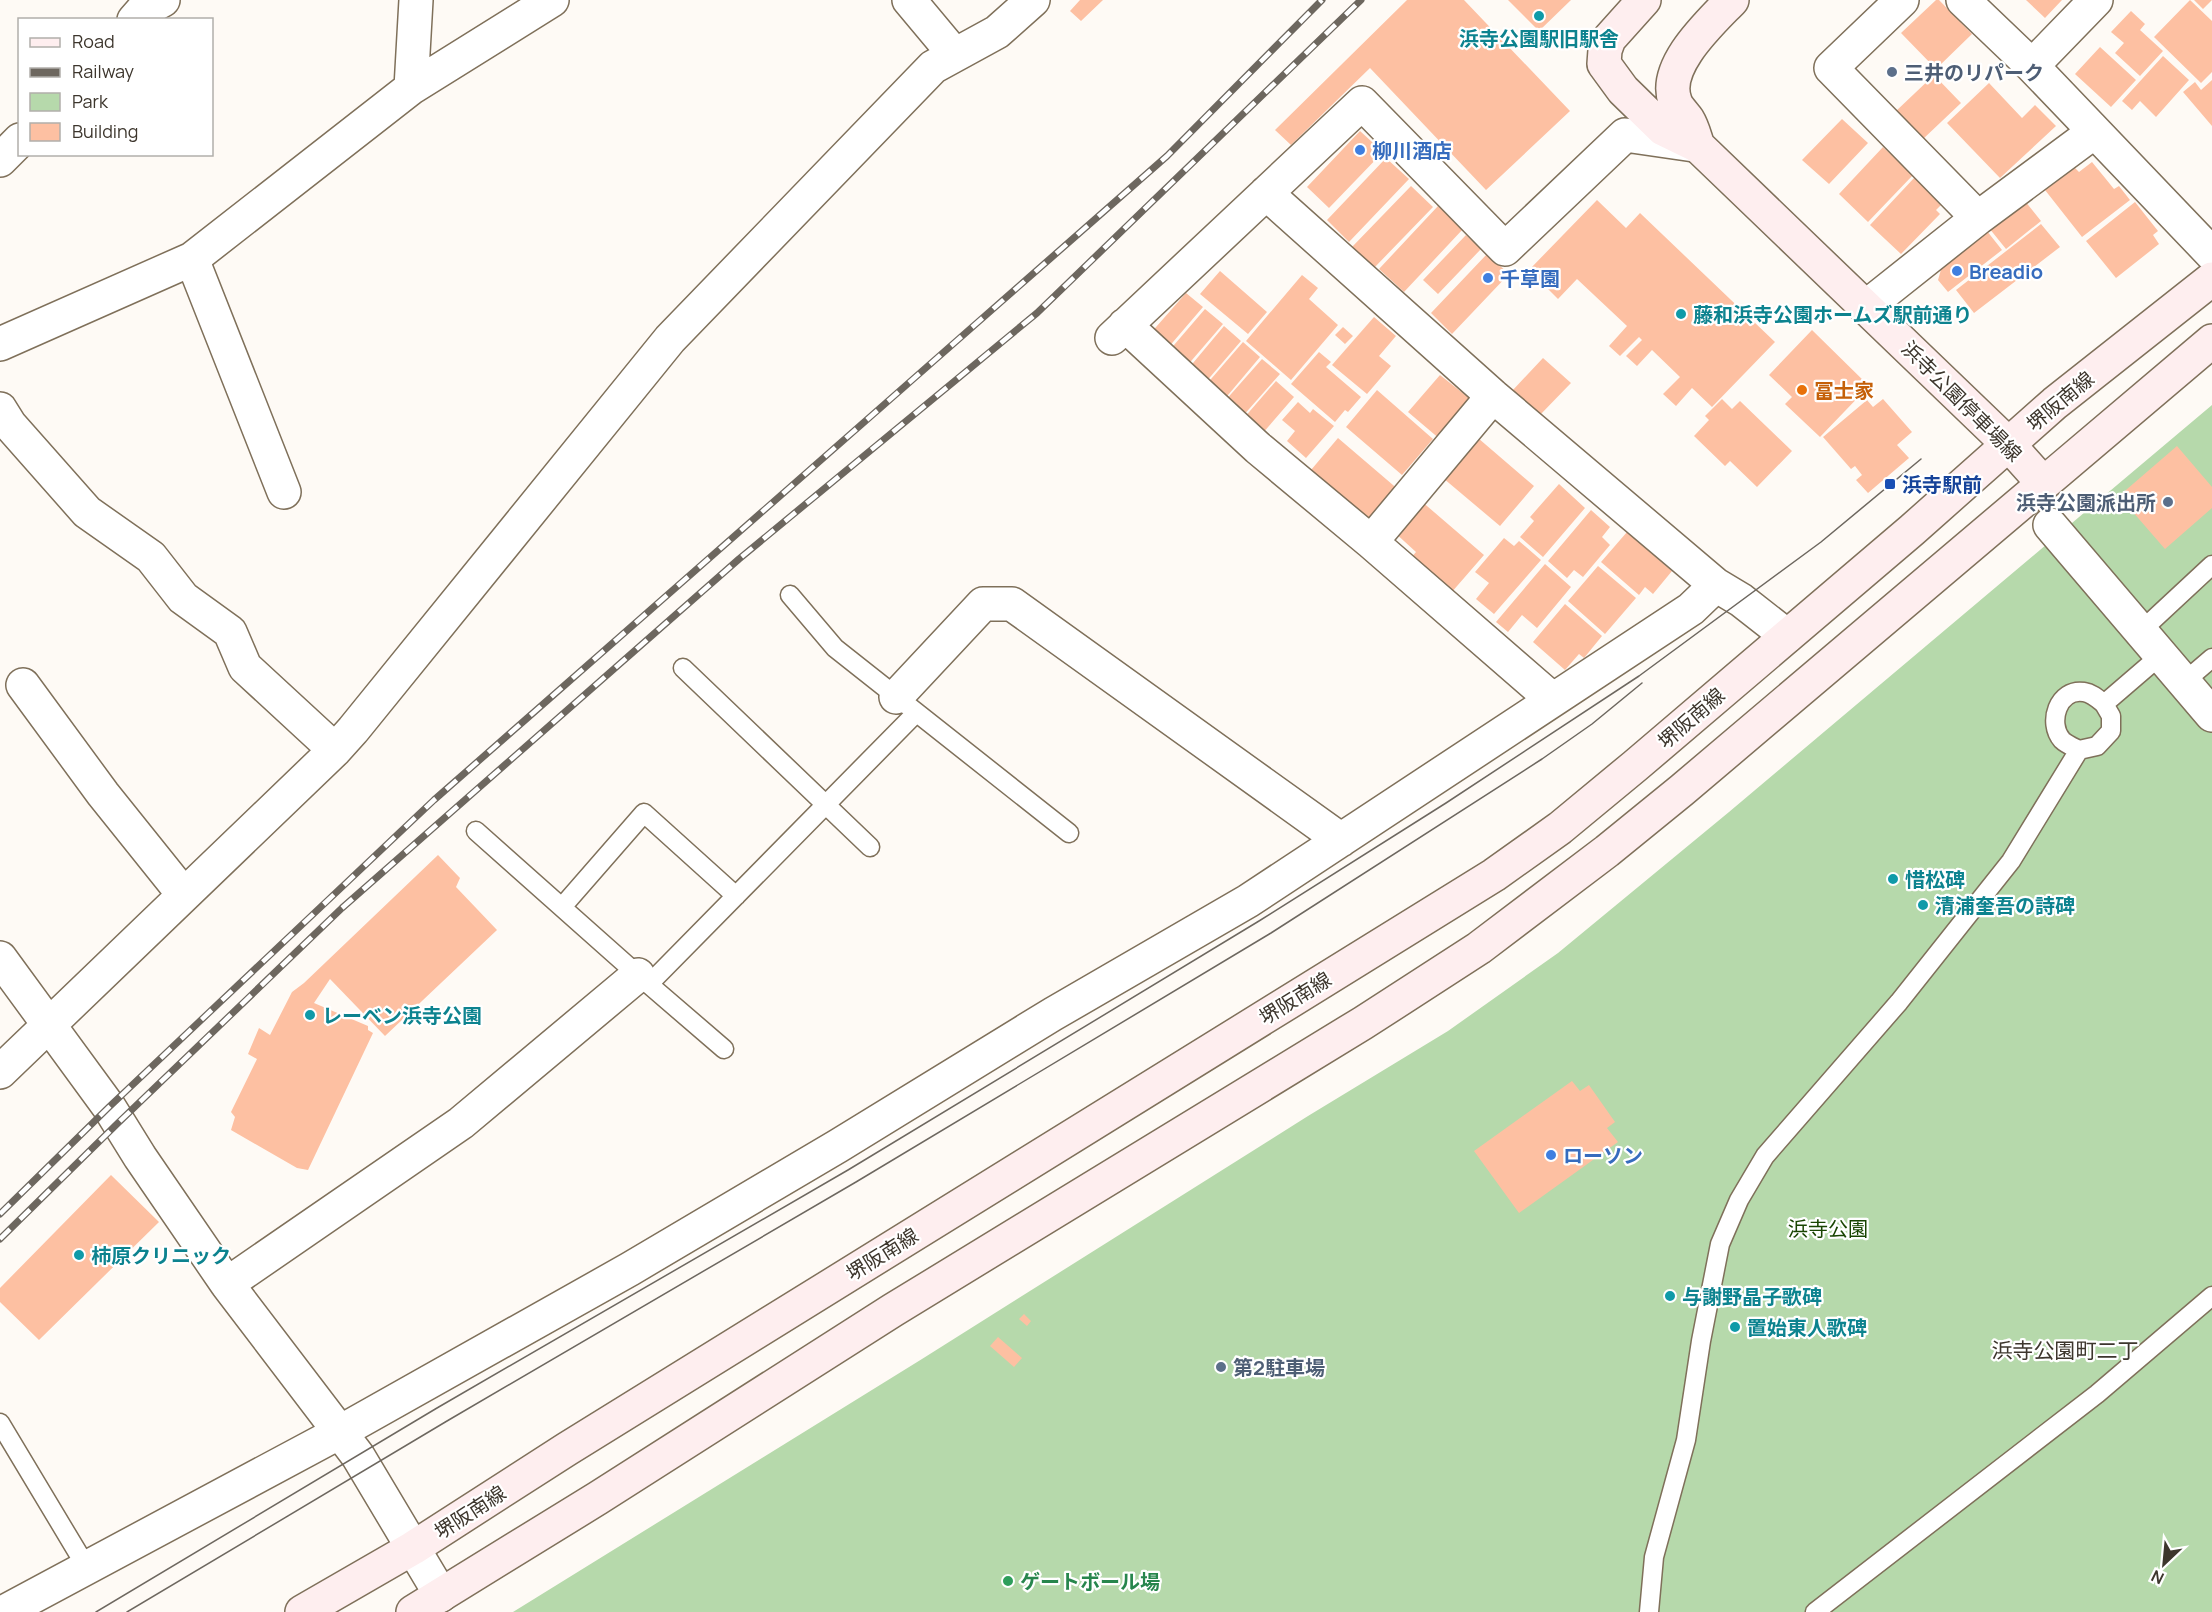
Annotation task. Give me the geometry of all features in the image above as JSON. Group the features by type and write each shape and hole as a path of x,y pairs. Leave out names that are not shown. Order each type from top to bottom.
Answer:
{"main road":[{"name":"浜寺公園停車場線","path":"1644,0 1609,39 1605,50 1604,64 1623,90 1663,129 1698,146 2008,445 2043,483"},
{"name":"浜寺公園停車場線","path":"1698,146 1689,121 1675,101 1673,85 1677,67 1710,23 1732,0"},
{"name":"堺阪南線","path":"302,1612 413,1548 567,1449 1494,875 1560,828 1788,636 2055,403 2212,279"},
{"path":"413,1612 893,1310 1363,1023 1479,948 1608,851 1682,790 2212,341"}],"street":[{"path":"136,18 141,12 163,0"},
{"path":"411,88 416,0"},
{"path":"0,344 192,259 411,88 552,0"},
{"path":"909,0 955,55"},
{"path":"0,1072 335,750 670,339 933,67 997,32 1033,0"},
{"path":"1902,0 1832,68 1978,218"},
{"path":"1963,0 2032,66 2212,254"},
{"path":"2032,66 2096,0"},
{"path":"1553,700 1371,542 1118,332 1362,103 1504,249 1625,135 1698,146"},
{"path":"1866,307 1978,218 2094,132"},
{"path":"0,160 18,142"},
{"path":"1266,193 1493,396 1716,585 1741,600 1788,636"},
{"path":"192,259 284,492"},
{"path":"1371,542 1493,396"},
{"path":"0,409 10,425 87,512 151,557 183,598 230,632 245,667 335,750"},
{"path":"2050,525 2212,715"},
{"path":"4,1612 340,1432 679,1240 1053,1014 1248,901 1691,609 1716,585"},
{"path":"906,705 983,604 1012,604 1341,840"},
{"path":"22,685 103,794 184,895"},
{"path":"0,958 109,1107 140,1157 227,1284 358,1456 441,1595"},
{"path":"227,1284 461,1123 644,980"}],"lane":[{"path":"2104,704 2212,565"},
{"path":"790,595 835,648 1069,832"},
{"path":"2184,682 2212,658"},
{"path":"683,668 870,847"},
{"path":"2077,692 2092,694 2104,704 2111,716 2111,731 2097,747 2079,750 2064,742 2056,731 2054,720 2062,700 2071,693 2077,692"},
{"path":"644,980 736,896 826,805 906,705"},
{"path":"1649,1612 1654,1557 1686,1440 1701,1341 1720,1244 1738,1200 1765,1156 1899,1002 2011,861 2079,750"},
{"path":"562,907 644,813 736,896"},
{"path":"476,831 724,1049"},
{"path":"1815,1612 2097,1394 2212,1296"},
{"path":"0,1423 87,1568"}],"green space":[{"name":"浜寺公園","path":"2212,405 2212,1612 513,1612 1448,1031 1558,953"}],"building":[{"path":"1080,0 1103,0 1081,21 1070,11"},
{"path":"1407,0 1464,0 1570,111 1486,190 1370,68 1291,145 1275,130"},
{"name":"浜寺公園駅旧駅舎","path":"1508,0 1571,0 1539,31"},
{"path":"1936,0 1939,0 1972,34 1936,69 1901,33"},
{"path":"2026,0 2062,0 2045,18"},
{"path":"2190,0 2212,21 2212,72 2201,83 2154,37"},
{"path":"2194,0 2212,0 2203,9"},
{"path":"2131,11 2145,24 2140,30 2163,51 2140,76 2115,53 2124,43 2111,32"},
{"path":"2100,47 2136,80 2111,107 2075,74"},
{"path":"2163,56 2189,80 2156,117 2140,101 2132,110 2122,101"},
{"path":"1934,75 1961,103 1922,140 1895,112"},
{"path":"2212,80 2212,126 2183,92 2195,82 2201,90"},
{"path":"1989,83 2022,118 2035,105 2056,126 2000,178 1947,123"},
{"path":"1842,119 1868,143 1829,184 1802,160"},
{"path":"1360,131 1383,152 1329,208 1307,187"},
{"path":"1883,147 1913,175 1868,222 1839,194"},
{"path":"1386,158 1409,179 1349,242 1327,220"},
{"path":"2092,162 2114,189 2119,186 2130,200 2082,237 2045,190 2075,168 2079,172"},
{"path":"1915,177 1943,203 1936,210 1940,214 1901,254 1870,225"},
{"path":"1411,186 1433,207 1374,268 1352,247"},
{"name":"藤和浜寺公園ホームズ駅前通り","path":"1597,200 1626,228 1640,213 1775,342 1712,407 1692,388 1676,406 1663,394 1680,377 1652,350 1637,366 1626,356 1642,340 1639,337 1620,356 1609,346 1627,326 1577,279 1558,299 1529,270"},
{"path":"2025,201 2041,221 2006,249 1989,228"},
{"path":"2135,202 2158,231 2153,235 2159,244 2116,278 2086,241"},
{"path":"1438,206 1463,229 1404,292 1379,269"},
{"path":"2041,224 2060,247 1974,313 1956,290"},
{"path":"1987,231 2002,250 1948,292 1938,280 1942,266"},
{"path":"1466,235 1481,249 1438,294 1423,280"},
{"path":"1487,254 1509,274 1452,334 1431,313"},
{"path":"1220,271 1267,312 1248,334 1200,294"},
{"path":"1302,275 1318,288 1309,299 1338,325 1291,380 1246,341"},
{"path":"1186,293 1203,307 1167,349 1149,335"},
{"path":"1205,309 1223,324 1186,367 1168,352"},
{"path":"1374,317 1396,336 1379,356 1391,366 1367,394 1332,365"},
{"path":"1224,326 1241,341 1205,383 1188,369"},
{"path":"1343,327 1353,336 1345,344 1335,335"},
{"path":"1812,330 1869,386 1820,437 1785,404 1792,397 1769,375"},
{"path":"1243,342 1260,357 1223,401 1205,386"},
{"path":"1319,352 1331,362 1326,367 1361,397 1348,412 1345,410 1335,422 1291,384"},
{"path":"1543,358 1571,383 1539,416 1512,391"},
{"path":"1262,359 1280,374 1242,417 1224,402"},
{"path":"1440,375 1474,402 1441,440 1408,412"},
{"path":"1276,381 1294,397 1262,434 1243,419"},
{"path":"1377,390 1433,439 1402,475 1346,427"},
{"path":"1722,399 1732,409 1740,401 1792,451 1757,487 1730,461 1725,466 1694,436 1709,420 1705,416"},
{"path":"1883,399 1912,432 1897,445 1909,458 1868,493 1856,480 1862,475 1855,466 1851,469 1823,437 1867,400 1873,407"},
{"path":"1298,402 1310,413 1313,409 1334,426 1306,458 1287,441 1295,431 1282,420"},
{"path":"1338,438 1400,491 1373,523 1311,470"},
{"path":"1478,438 1534,486 1500,526 1443,478"},
{"name":"浜寺公園派出所","path":"2177,446 2212,487 2212,508 2165,549 2119,496"},
{"path":"1559,484 1585,508 1543,557 1520,537 1534,521 1530,517"},
{"path":"1420,500 1484,555 1451,593 1410,559 1416,552 1393,531"},
{"path":"1591,510 1610,527 1602,537 1610,545 1583,577 1574,570 1567,578 1548,561"},
{"path":"1627,532 1672,571 1653,594 1645,587 1639,595 1601,562"},
{"path":"1504,538 1514,546 1519,541 1541,560 1494,614 1476,599 1489,583 1475,572"},
{"path":"1545,564 1571,587 1537,628 1522,615 1508,632 1496,622"},
{"path":"1598,566 1636,598 1605,634 1568,601"},
{"path":"1565,604 1602,636 1584,658 1579,654 1565,670 1533,642"},
{"name":"レーベン浜寺公園","path":"438,855 460,878 456,887 497,930 385,1036 330,979 314,1003 368,1026 368,1030 373,1033 308,1170 297,1168 231,1130 235,1117 231,1112 257,1059 248,1054 259,1028 270,1035 292,992"},
{"path":"1572,1081 1580,1091 1589,1085 1615,1122 1607,1128 1618,1142 1519,1213 1474,1151"},
{"name":"柿原クリニック","path":"111,1175 159,1222 39,1340 0,1302 0,1288"},
{"path":"1024,1314 1031,1321 1027,1326 1019,1319"},
{"path":"998,1337 1022,1358 1014,1367 990,1346"}],"tram line":[{"path":"96,1612 437,1408 848,1170 1259,921 1446,803 1639,676 1821,542 1921,459"},
{"path":"127,1612 447,1421 856,1182 1271,933 1542,759 1592,724 1642,683"}],"railway":[{"path":"0,1214 109,1107 434,800 1167,156 1322,0"},
{"path":"0,1239 342,908 739,559 1037,313 1361,0"}],"place":[{"name":"浜寺公園駅旧駅舎","path":"1539,16"},
{"name":"三井のリパーク","path":"1892,72"},
{"name":"柳川酒店","path":"1360,150"},
{"name":"Breadio","path":"1957,271"},
{"name":"千草園","path":"1488,278"},
{"name":"藤和浜寺公園ホームズ駅前通り","path":"1681,314"},
{"name":"冨士家","path":"1802,390"},
{"name":"浜寺駅前","path":"1890,484"},
{"name":"浜寺公園派出所","path":"2168,502"},
{"name":"惜松碑","path":"1893,879"},
{"name":"清浦奎吾の詩碑","path":"1923,905"},
{"name":"レーベン浜寺公園","path":"310,1015"},
{"name":"ローソン","path":"1551,1155"},
{"name":"柿原クリニック","path":"79,1255"},
{"name":"与謝野晶子歌碑","path":"1670,1296"},
{"name":"置始東人歌碑","path":"1735,1327"},
{"name":"第2駐車場","path":"1221,1367"},
{"name":"ゲートボール場","path":"1008,1581"}],"district":[{"name":"浜寺公園町二丁","path":"2065,1350"}]}
